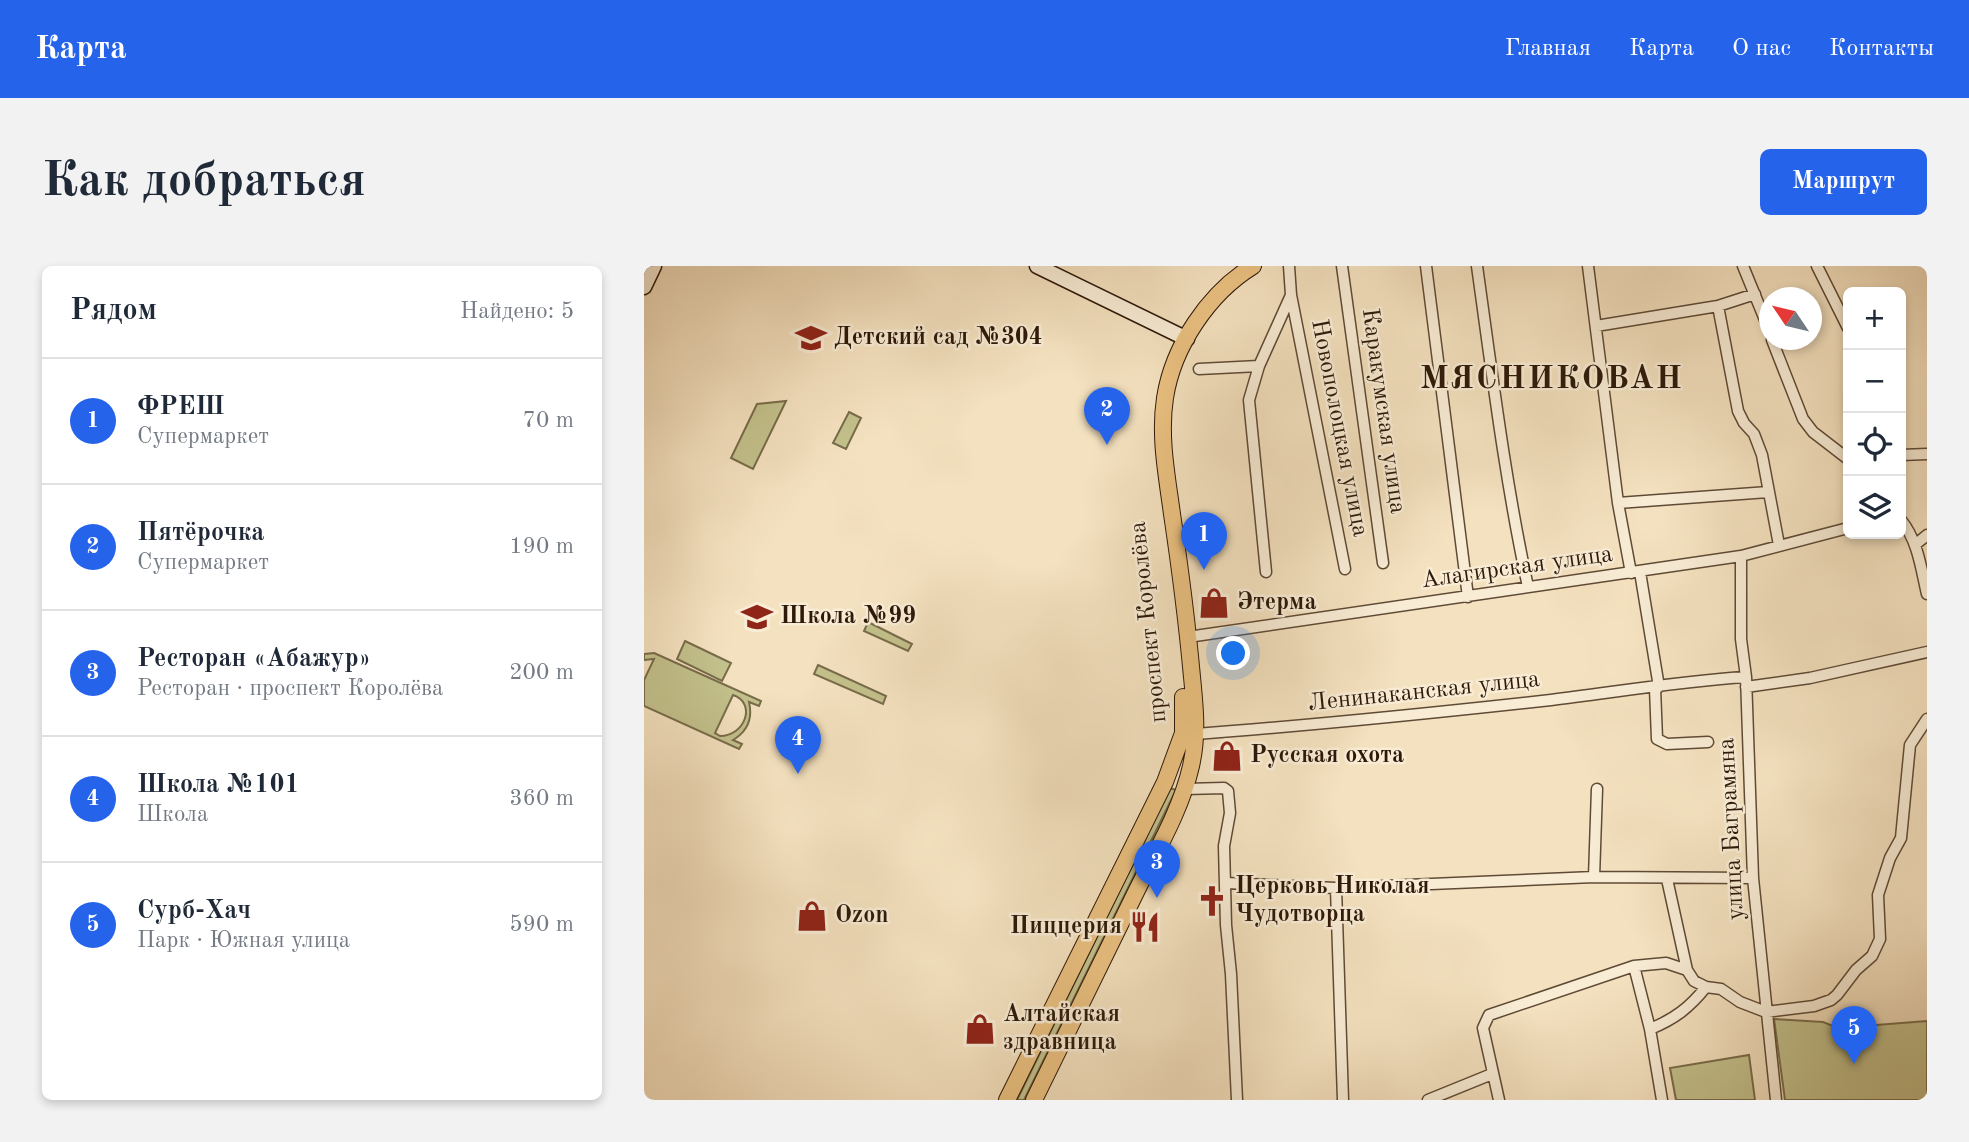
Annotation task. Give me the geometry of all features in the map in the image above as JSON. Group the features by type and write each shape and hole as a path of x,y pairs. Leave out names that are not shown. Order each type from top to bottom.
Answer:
{"main road":[{"path":"644,287 654,266"},
{"path":"1037,266 1182,337"},
{"path":"1218,287 1233,266"},
{"path":"1218,287 1253,266"},
{"name":"проспект Королёва","path":"1034,1100 1185,789 1196,734 1188,637 1165,458 1163,422 1165,398 1191,311 1218,287"},
{"name":"проспект Королёва","path":"1008,1099 1165,782 1183,733 1185,710 1153,422 1160,374 1182,337"},
{"path":"1165,782 1175,782 1185,789"}],"street":[{"name":"Новополоцкая улица","path":"1289,266 1292,295 1345,569"},
{"name":"Каракумская улица","path":"1342,266 1383,562"},
{"path":"1426,266 1468,597"},
{"path":"1478,266 1501,447 1528,587"},
{"path":"1588,266 1618,503 1636,572 1657,688 1657,739 1667,744 1707,742"},
{"path":"1743,266 1759,305"},
{"path":"1817,266 1843,318"},
{"path":"1596,326 1717,306 1755,294"},
{"name":"Новополоцкая улица","path":"1266,572 1249,400 1259,366 1292,295"},
{"path":"1717,306 1738,411 1754,434 1762,455 1780,545"},
{"path":"1776,350 1803,419 1814,432 1843,453"},
{"path":"1199,369 1259,366"},
{"path":"1906,455 1927,454"},
{"path":"1618,503 1768,492"},
{"path":"1906,526 1916,544 1927,594"},
{"name":"Алагирская улица","path":"1188,637 1741,556 1843,529"},
{"path":"1916,544 1927,534"},
{"name":"улица Баграмяна","path":"1741,556 1741,639 1746,682 1753,878 1776,1100"},
{"name":"Ленинаканская улица","path":"1196,734 1380,719 1657,688 1703,680 1746,682 1810,678 1927,652"},
{"path":"1667,879 1687,970 1694,981 1706,987 1721,989 1740,1002 1766,1012 1814,1006 1831,1000 1877,948 1880,939 1878,895 1890,858 1901,838 1910,745 1927,719"},
{"path":"1185,789 1224,788 1228,791 1230,813 1224,846 1226,925 1237,1100"},
{"path":"1594,877 1597,789"},
{"path":"1226,883 1336,888 1594,877 1753,878"},
{"path":"1336,888 1343,1100"},
{"path":"1499,1100 1483,1028 1489,1016 1634,966 1666,962 1687,970"},
{"path":"1634,966 1650,1028 1662,1100"},
{"path":"1650,1028 1672,1020 1691,1006 1706,987"},
{"path":"1428,1100 1492,1074"}],"shaded area":[{"path":"786,401 753,469 731,458 757,404"},
{"path":"849,412 861,418 846,449 833,443"},
{"path":"868,622 912,644 908,651 864,631"},
{"path":"685,641 731,663 722,681 677,659"},
{"path":"654,653 761,701 759,706 749,702 748,724 733,740 742,744 739,749 644,706 644,680 654,659 644,660 644,654","holes":["733,695 740,699 746,711 741,725 729,735 720,736 715,733"]},
{"path":"818,665 886,696 883,704 814,674"},
{"path":"1170,788 1176,790 1024,1100 1017,1100"},
{"path":"1774,1019 1823,1022 1838,1028 1927,1021 1927,1100 1785,1100"},
{"path":"1749,1055 1755,1100 1676,1100 1670,1068"}],"place":[{"name":"Детский сад №304","path":"811,338"},
{"name":"Пятёрочка","path":"1107,445"},
{"name":"ФРЕШ","path":"1204,570"},
{"name":"Этерма","path":"1214,603"},
{"name":"Школа №99","path":"757,617"},
{"name":"Русская охота","path":"1227,756"},
{"name":"Школа №101","path":"798,774"},
{"name":"Ресторан «Абажур»","path":"1157,898"},
{"name":"Церковь Николая Чудотворца","path":"1212,901"},
{"name":"Ozon","path":"812,916"},
{"name":"Пиццерия","path":"1145,927"},
{"name":"Алтайская здравница","path":"980,1029"},
{"name":"Сурб-Хач","path":"1854,1064"}],"district":[{"name":"МЯСНИКОВАН","path":"1552,380"}]}
